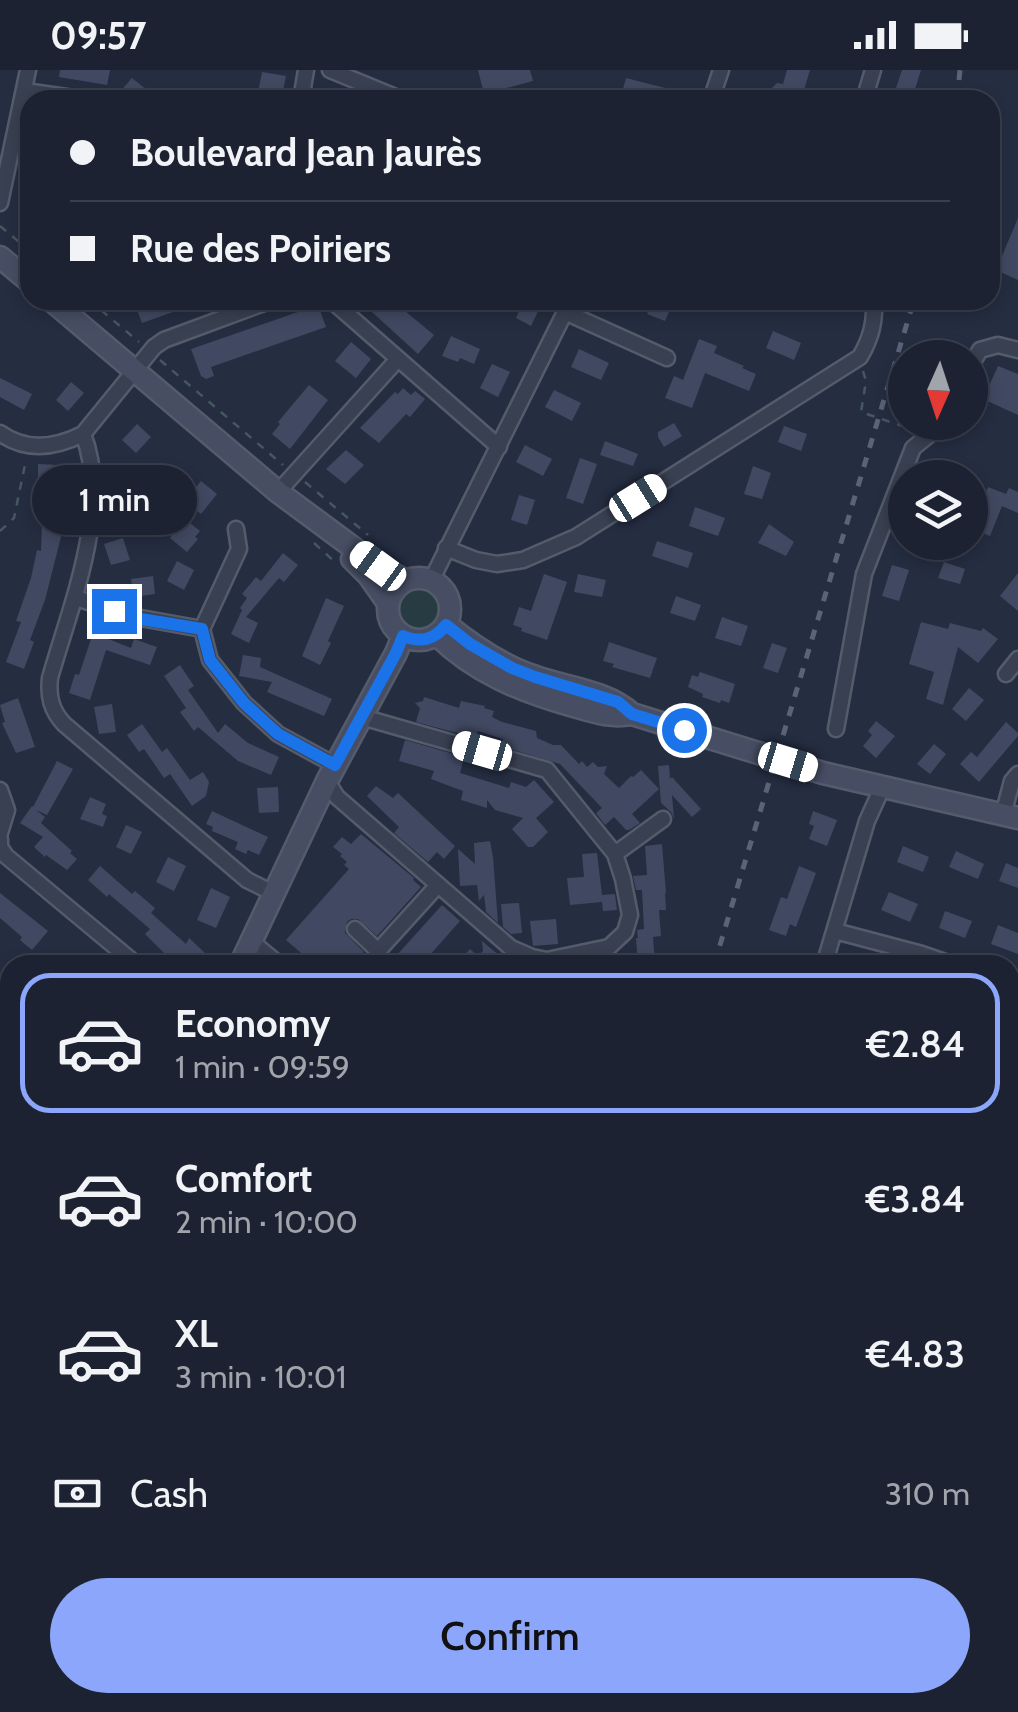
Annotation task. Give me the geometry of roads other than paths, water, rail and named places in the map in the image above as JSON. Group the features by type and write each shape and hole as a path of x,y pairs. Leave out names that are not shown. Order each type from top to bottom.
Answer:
{"street":[{"path":"330,70 379,90"},
{"path":"0,204 20,114"},
{"path":"0,257 20,274"},
{"path":"63,310 319,525 404,580"},
{"path":"0,433 28,446 66,442 83,434 154,347 245,310"},
{"path":"342,310 499,447"},
{"path":"432,579 566,310"},
{"path":"576,310 668,358"},
{"path":"446,548 497,564 523,560 576,537 860,357 871,338 873,310"},
{"path":"988,348 998,345 1018,350"},
{"path":"278,492 398,359"},
{"path":"83,434 92,471 86,548 76,598 50,678 49,699 57,716 247,880 275,894"},
{"path":"836,729 864,574 913,448 923,440"},
{"path":"319,525 369,576 388,602"},
{"path":"236,529 239,549 202,629 210,660 244,703 331,773 337,798 511,948 529,955"},
{"path":"432,579 450,599 451,612 442,630 426,640 403,636 390,622 391,594 404,580 432,579"},
{"path":"76,598 135,618 202,629"},
{"path":"442,630 512,668 618,702 632,714 882,788 1011,817 1012,781 1018,774"},
{"path":"245,955 331,773 403,636"},
{"path":"1006,674 1018,659"},
{"path":"362,717 547,770 615,854 623,880 630,915 625,932 601,955"},
{"path":"827,955 867,821 882,788"},
{"path":"0,790 7,810 0,836 0,847 6,856 124,955"},
{"path":"615,854 663,819"},
{"path":"355,929 378,951 438,885"},
{"path":"835,931 925,955"},
{"path":"252,942 268,955"}],"railway":[{"path":"958,90 960,70"},
{"path":"717,955 911,310"}]}
